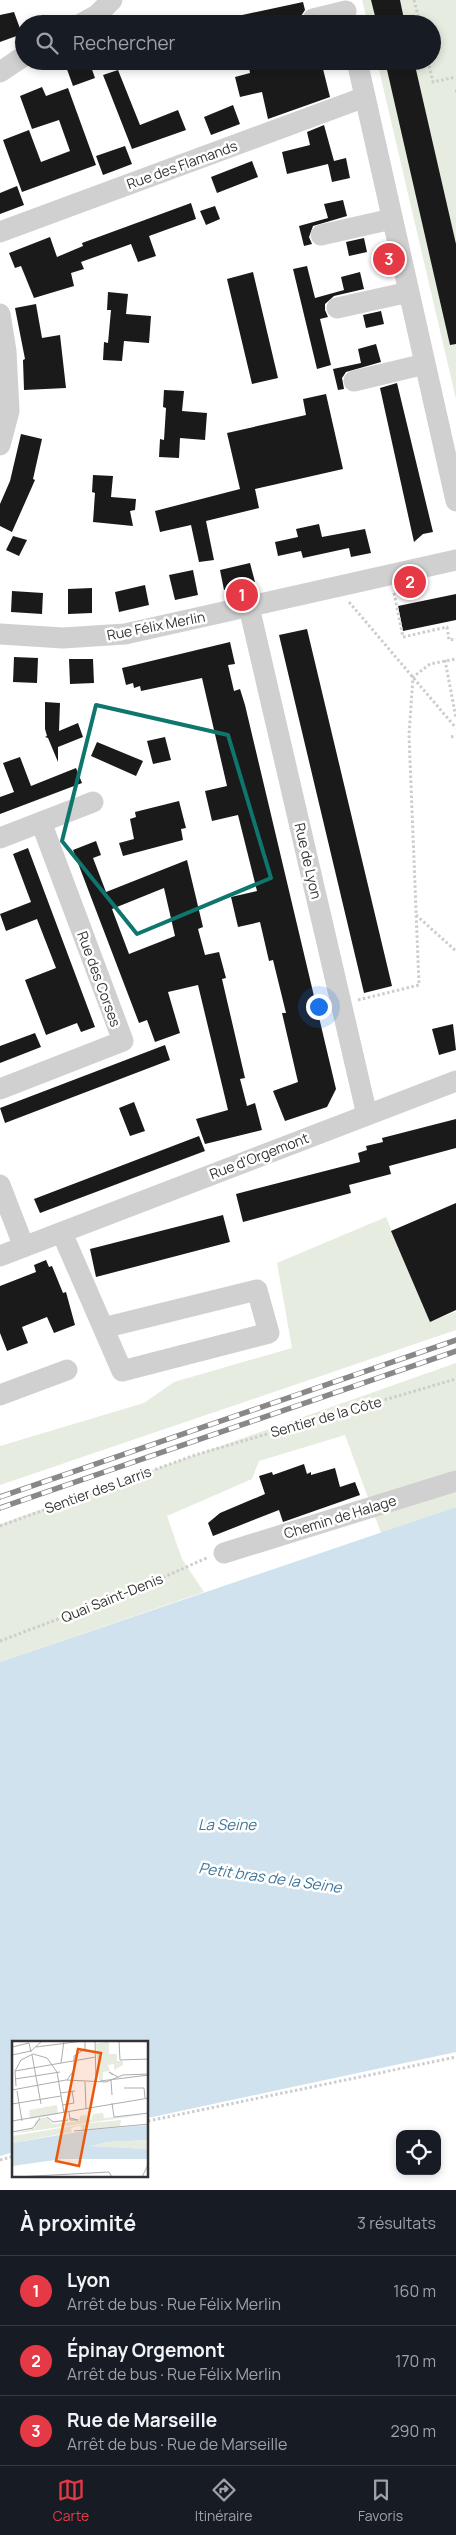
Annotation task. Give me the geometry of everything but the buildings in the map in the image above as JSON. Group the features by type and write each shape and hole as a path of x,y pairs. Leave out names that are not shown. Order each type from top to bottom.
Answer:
{"street":[{"path":"97,15 112,0"},
{"path":"332,15 346,12"},
{"path":"0,72 15,62"},
{"path":"359,70 456,501"},
{"name":"Rue des Flamands","path":"0,232 365,97"},
{"path":"321,235 392,219"},
{"path":"337,308 408,292"},
{"path":"0,314 6,351 9,411 0,445"},
{"path":"354,381 425,364"},
{"name":"Rue Félix Merlin","path":"0,634 46,638 99,637 138,632 456,560"},
{"name":"Rue de Lyon","path":"249,607 367,1115"},
{"path":"0,838 93,802"},
{"name":"Rue des Corses","path":"0,1089 123,1041 41,822"},
{"name":"Rue d'Orgemont","path":"0,1256 456,1081"},
{"path":"0,1185 24,1247"},
{"path":"62,1232 103,1328 122,1371 269,1333 257,1290 103,1328"},
{"path":"0,1395 66,1370"},
{"name":"Chemin de Halage","path":"224,1553 456,1481"}],"path":[{"path":"414,0 418,15"},
{"path":"430,70 433,82 456,77"},
{"path":"393,588 403,637 447,628 450,640 456,639"},
{"path":"348,600 456,728"},
{"path":"341,1004 419,985 409,735 413,677 430,664 456,659"},
{"path":"445,660 456,718"},
{"path":"451,737 456,736"},
{"path":"416,915 456,951"},
{"name":"Sentier de la Côte","path":"195,1455 456,1379"},
{"name":"Sentier des Larris","path":"0,1526 195,1455"},
{"name":"Quai Saint-Denis","path":"0,1642 224,1553"},
{"path":"149,2121 456,2056"}],"highlighted area":[{"path":"96,705 228,735 271,878 137,934 62,841"}],"shaded area":[{"path":"362,0 456,0 456,399 379,70 441,70 441,15 366,15"},
{"path":"386,1217 430,1321 456,1312 456,1330 0,1485 0,1446 144,1403 174,1382 292,1348 277,1263"},
{"path":"456,1363 456,1507 381,1533 345,1435 259,1461 252,1479 167,1516 182,1559 204,1592 0,1662 0,1524"}],"water":[{"name":"La Seine","path":"456,1507 456,2052 149,2118 149,2041 12,2041 12,2153 0,2156 0,1662"}],"railway":[{"path":"0,1497 456,1340"},
{"path":"0,1508 456,1351"}],"place":[{"name":"Rue de Marseille","path":"389,259"},
{"name":"Épinay Orgemont","path":"410,582"},
{"name":"Lyon","path":"242,595"}],"water label":[{"name":"Petit bras de la Seine","path":"270,1878"}]}
